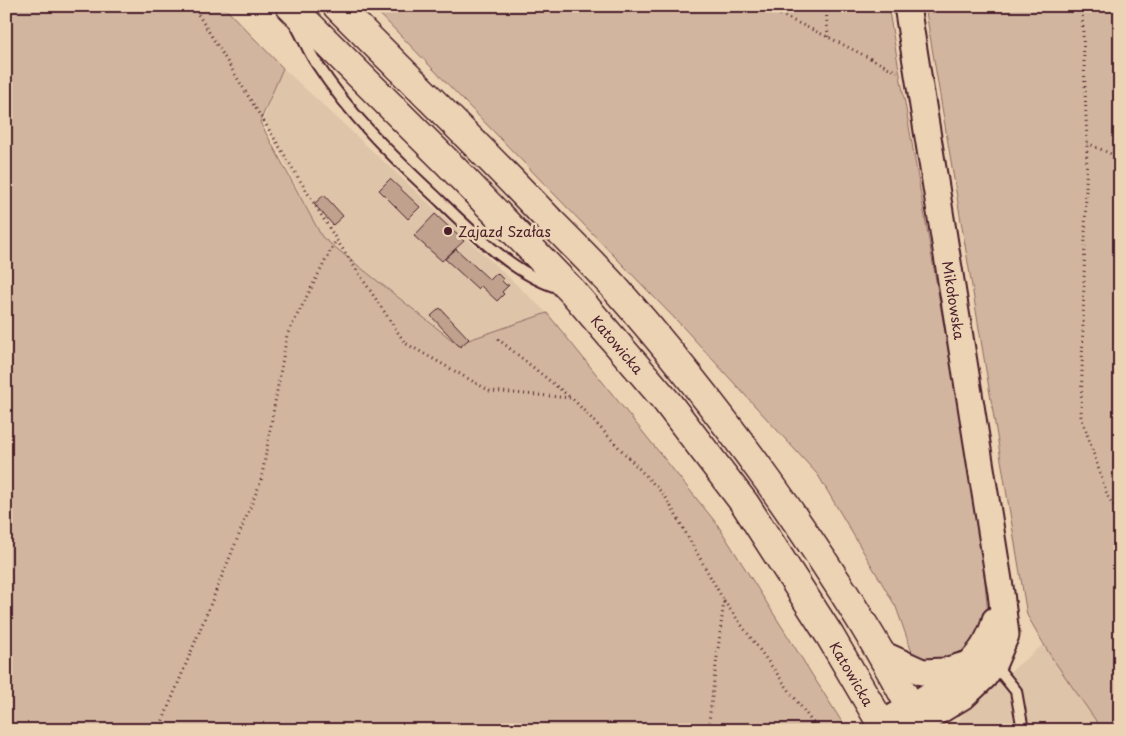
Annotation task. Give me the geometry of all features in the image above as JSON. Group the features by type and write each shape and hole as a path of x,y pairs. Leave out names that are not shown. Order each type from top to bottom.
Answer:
{"main road":[{"name":"Katowicka","path":"288,6 447,162 572,291 667,402 745,504 830,636 883,727"},
{"path":"337,6 500,168 612,286 660,340 718,412 804,530 880,653 915,722"}],"street":[{"name":"Mikołowska","path":"907,6 1001,593 1006,636 980,661 951,680 915,722"},
{"path":"880,653 916,670 927,673 980,661"},
{"name":"Mikołowska","path":"883,727 947,718 975,687 980,661"}],"lane":[{"path":"980,661 1016,691 1022,730"}],"path":[{"path":"193,6 336,239 405,343 490,391 572,398"},
{"path":"762,6 828,37 919,84"},
{"path":"826,6 828,37"},
{"path":"1082,6 1087,143 1081,416 1108,497 1120,514"},
{"path":"1087,143 1120,158"},
{"path":"159,730 261,481 286,335 336,239"},
{"path":"498,339 572,398 665,496 724,601 818,730"},
{"path":"712,730 709,721 724,601"}],"shaded area":[{"path":"6,6 223,6 283,68 260,122 322,237 457,344 547,313 717,524 847,730 6,730"},
{"path":"372,6 888,6 981,538 988,615 971,654 944,667 914,658 896,607 818,475 682,326"},
{"path":"925,6 1120,6 1120,730 1101,730 1050,655 1027,615"},
{"path":"283,68 547,313 457,344 322,237 263,120"},
{"path":"1044,644 1101,730 957,730 957,722 970,705"}],"building":[{"path":"390,179 420,207 408,219 379,190"},
{"path":"324,195 343,216 333,225 314,204"},
{"path":"435,214 464,241 442,261 414,236"},
{"path":"456,249 490,280 497,273 506,285 509,285 497,301 481,286 478,289 445,259"},
{"path":"440,308 469,339 460,347 431,316"}],"place":[{"name":"Zajazd Szałas","path":"448,231"}]}
